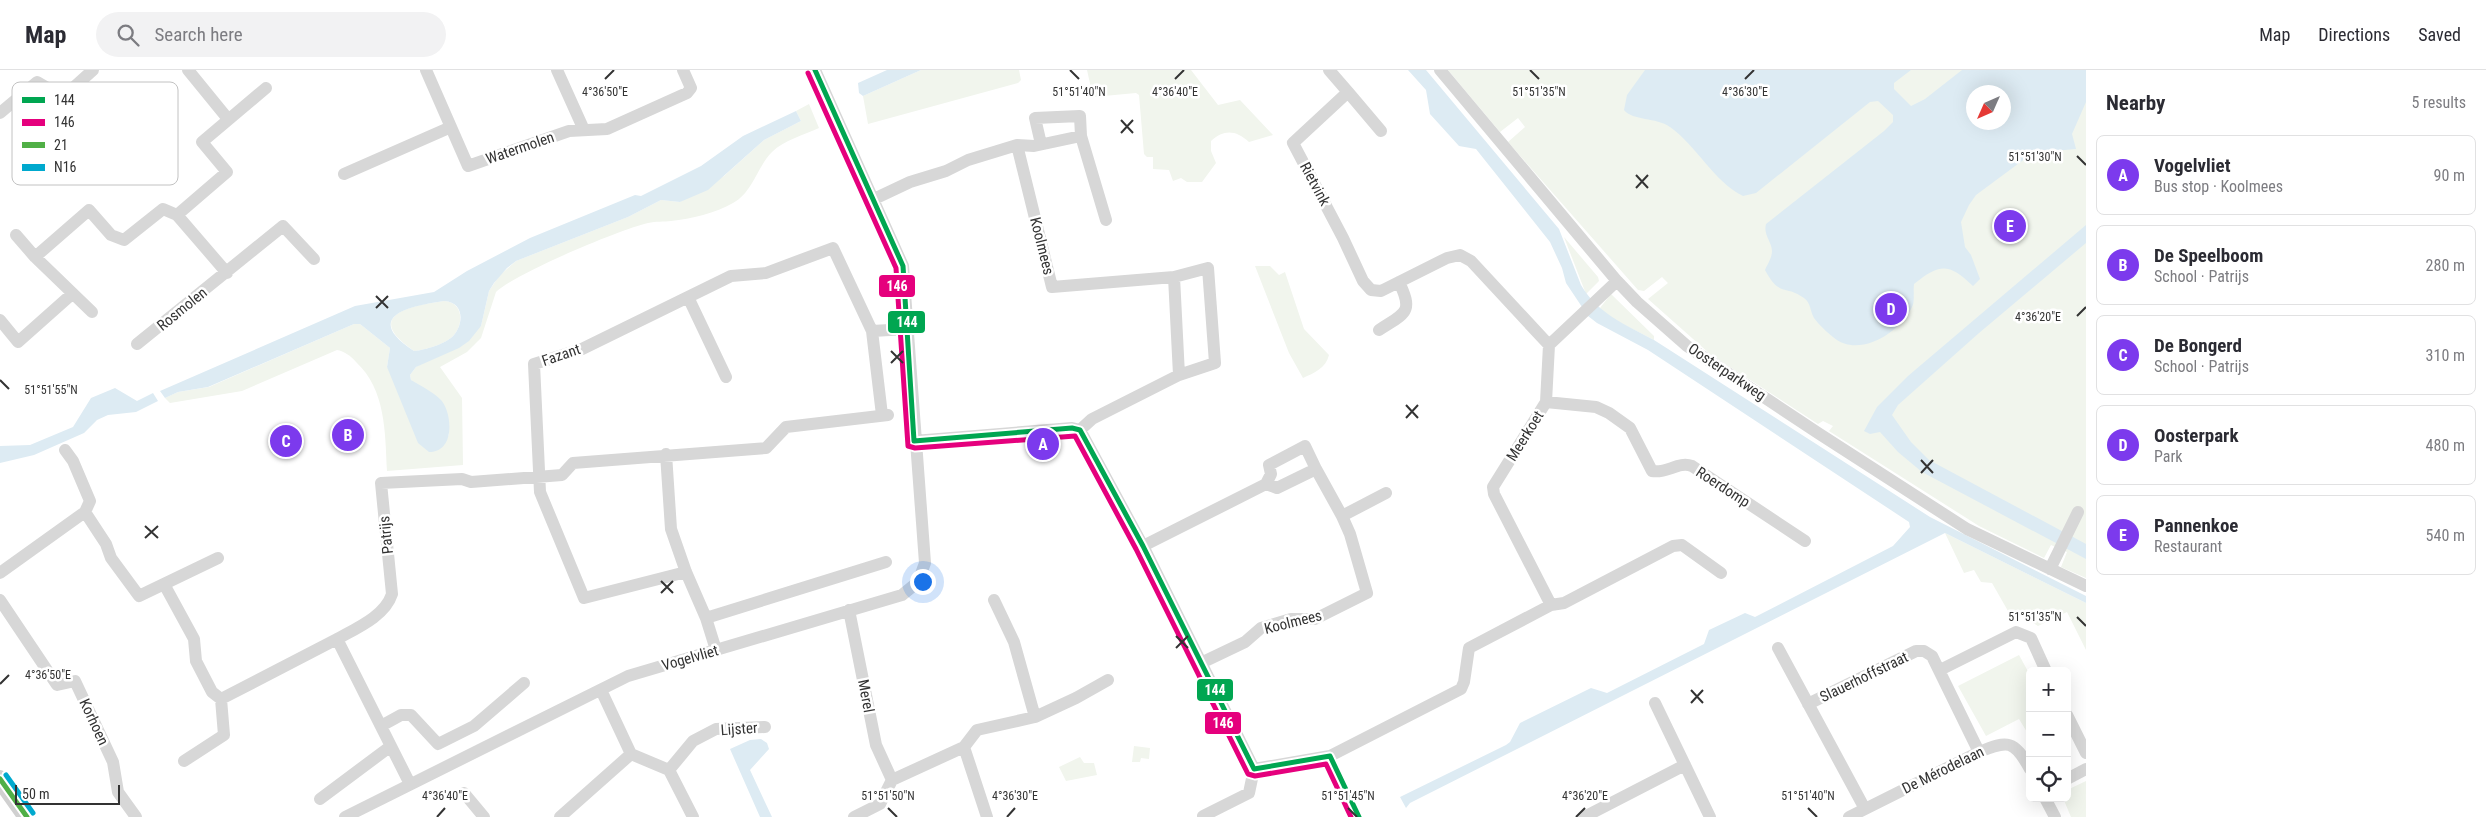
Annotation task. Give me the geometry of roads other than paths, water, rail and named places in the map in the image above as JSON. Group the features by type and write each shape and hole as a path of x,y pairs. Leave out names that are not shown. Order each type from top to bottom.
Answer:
{"street":[{"path":"80,82 93,70"},
{"path":"188,70 228,119"},
{"name":"Watermolen","path":"426,70 468,166 569,131 607,129 687,93 691,88 683,70"},
{"path":"557,70 584,130"},
{"name":"Vogelvliet","path":"346,817 628,676 902,595 918,582 925,563 914,440 903,266 815,70"},
{"path":"1329,70 1381,131"},
{"name":"Oosterparkweg","path":"1440,70 1578,237 1617,281 1659,322 1710,362 1966,528 2086,586"},
{"path":"177,215 227,172 202,142 266,88"},
{"name":"Rietvink","path":"1348,92 1293,144 1344,238 1364,281 1371,290 1381,291 1446,258 1460,255 1471,261 1549,345"},
{"path":"0,113 12,103"},
{"path":"1041,144 1035,118 1080,116 1081,136 1106,220"},
{"path":"344,174 451,127"},
{"path":"874,199 910,182 1016,145 1041,144 1081,136"},
{"name":"Koolmees","path":"1016,145 1052,287 1174,277 1208,268 1215,363 1179,375 1092,419 1080,430"},
{"path":"35,257 89,210 111,235 124,240 163,209 177,215 226,273"},
{"name":"Rosmolen","path":"137,344 283,226 314,259"},
{"path":"16,235 35,257 92,312"},
{"name":"Fazant","path":"462,479 471,482 540,476 562,475 573,464 666,454 766,448 786,427 885,415 872,331 833,248 766,273 731,276 582,349 534,364 540,476 540,492 584,598 686,572"},
{"path":"1174,277 1179,375"},
{"path":"1549,345 1617,281"},
{"path":"1379,330 1402,316 1407,308 1407,300 1399,282"},
{"path":"0,320 18,342 72,294"},
{"path":"688,297 726,377"},
{"path":"872,331 908,329"},
{"name":"Meerkoet","path":"1549,345 1546,402 1493,487 1494,494 1551,605"},
{"name":"Roerdomp","path":"1546,402 1596,406 1630,428 1652,471 1660,472 1685,464 1692,466 1805,541"},
{"path":"914,440 1072,428 1080,430 1143,546 1254,769 1249,793 1203,816"},
{"name":"Koolmees","path":"1201,663 1245,642 1261,628 1291,619 1315,619 1367,593 1350,534 1305,446 1269,465 1271,474 1266,484"},
{"path":"0,573 85,512 90,501 65,450"},
{"path":"666,454 671,530 686,572 706,618 716,650"},
{"path":"1143,546 1266,484 1277,488 1316,469"},
{"name":"Patrijs","path":"221,699 337,639 382,612 389,604 392,594 381,483 462,479"},
{"path":"1342,516 1386,493"},
{"path":"85,512 106,544 111,558 139,596 218,558"},
{"path":"2050,569 2078,512"},
{"path":"1254,769 1330,756 1461,689 1464,682 1469,648 1551,605 1564,603 1673,546 1682,545 1721,573"},
{"path":"706,618 886,562"},
{"path":"164,584 194,639 196,661 212,692 221,699 224,735 184,762"},
{"name":"Korhoen","path":"0,600 57,685 75,681 113,762 118,792 136,817"},
{"path":"994,600 1014,642 1035,717"},
{"name":"Merel","path":"849,610 876,745 892,780"},
{"path":"1940,670 2016,632 2031,638 2044,667"},
{"path":"337,639 410,784"},
{"name":"Slauerhoffstraat","path":"1778,648 1865,809"},
{"name":"Slauerhoffstraat","path":"1808,704 1916,651 1924,651 1932,656 1940,670 1979,752"},
{"path":"854,817 880,804 892,780 964,747 976,730 1035,717 1076,698 1108,680"},
{"path":"381,726 401,715 411,715 438,744 474,726 524,683"},
{"path":"601,690 631,754 669,770 693,817"},
{"path":"1655,703 1710,817"},
{"path":"2071,723 2086,754"},
{"name":"Lijster","path":"669,770 693,741 716,729 765,727"},
{"name":"De Mérodelaan","path":"1848,817 2000,743 2012,744 2026,762"},
{"path":"320,800 391,746"},
{"path":"964,747 987,817"},
{"path":"560,817 631,754"},
{"path":"1584,817 1685,765"},
{"path":"2071,776 2086,769"},
{"path":"0,779 27,817"},
{"path":"464,793 484,817"},
{"path":"2047,802 2055,817"}],"place":[{"name":"Pannenkoe","path":"2010,226"},
{"name":"Oosterpark","path":"1891,309"},
{"name":"De Speelboom","path":"348,435"},
{"name":"De Bongerd","path":"286,441"},
{"name":"Vogelvliet","path":"1043,444"}]}
